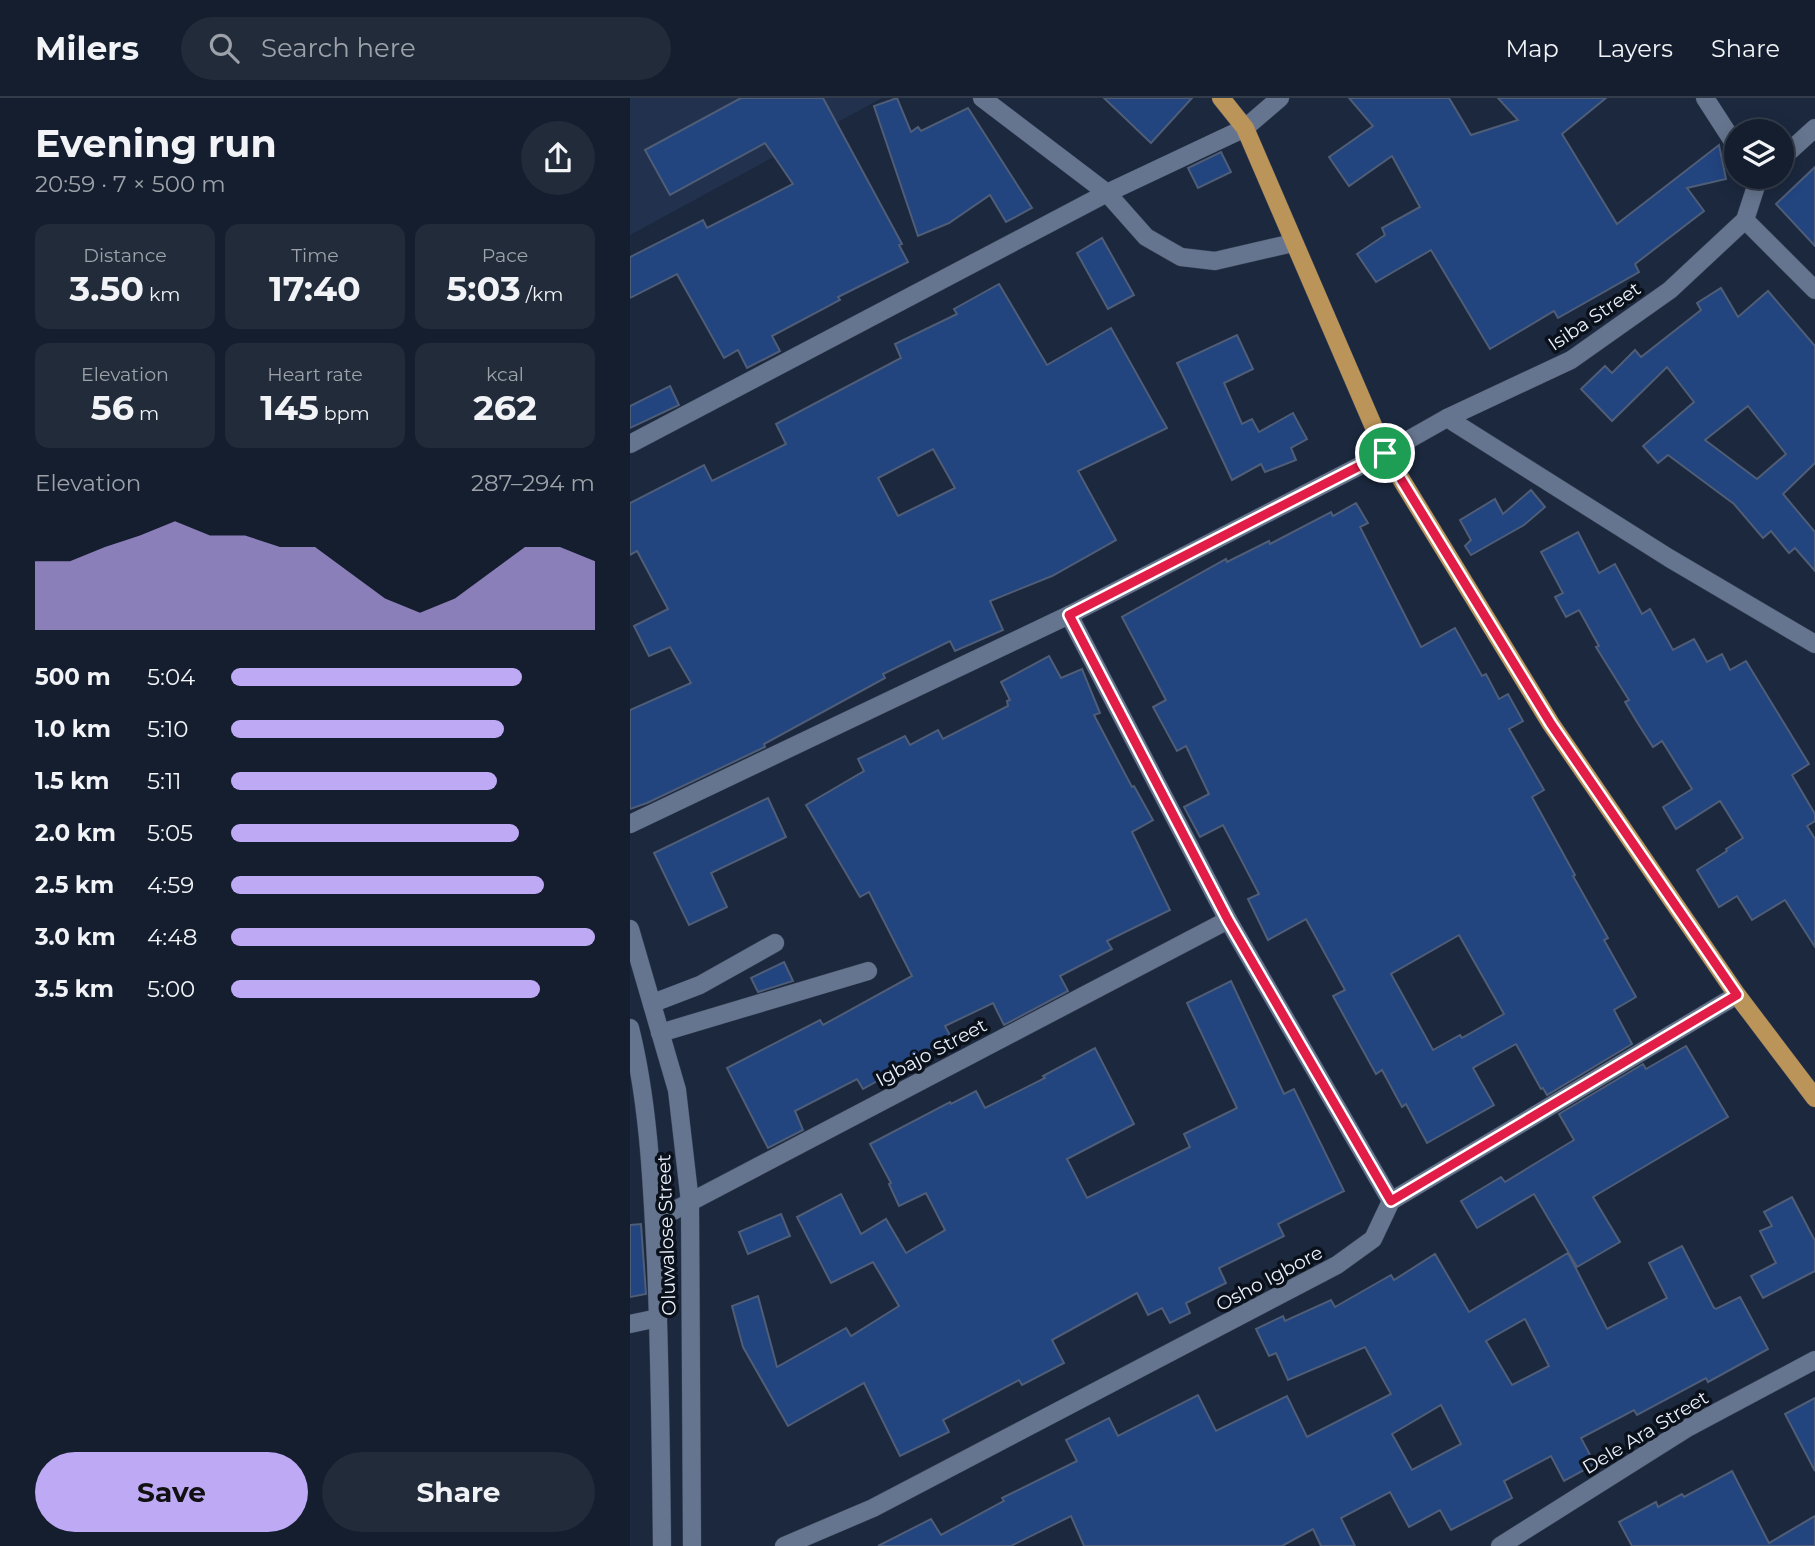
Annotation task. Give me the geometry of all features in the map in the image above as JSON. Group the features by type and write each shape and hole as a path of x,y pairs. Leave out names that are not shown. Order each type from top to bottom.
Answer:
{"main road":[{"path":"1221,98 1245,128 1385,453 1551,724 1737,995 1815,1098"}],"street":[{"path":"982,98 1107,193 1146,237 1181,257 1215,261 1293,243"},
{"path":"630,444 1107,193 1245,128 1280,98"},
{"path":"1705,98 1724,127"},
{"path":"1794,147 1815,128"},
{"path":"1755,189 1745,220 1815,290"},
{"name":"Isiba Street","path":"630,824 1069,615 1385,453 1447,418 1571,360 1670,290 1745,220"},
{"path":"1447,418 1669,558 1815,644"},
{"path":"1069,615 1228,920 1391,1201 1737,995"},
{"name":"Igbajo Street","path":"654,1221 1228,920"},
{"name":"Oluwalose Street","path":"630,929 677,1090 690,1202 692,1546"},
{"path":"653,1003 700,985 775,943"},
{"path":"660,1034 868,971"},
{"name":"Oluwalose Street","path":"630,1028 638,1115 654,1221 662,1546"},
{"name":"Osho Igbore","path":"784,1546 873,1508 1337,1265 1373,1239 1391,1201"},
{"path":"630,1324 658,1318"},
{"name":"Dele Ara Street","path":"1500,1546 1689,1427 1815,1360"}],"shaded area":[{"path":"630,98 882,98 630,235"}],"building":[{"path":"741,98 823,98 902,244 899,245 908,262 838,297 840,300 772,336 780,351 747,368 738,350 724,358 677,274 630,298 630,257 703,220 707,228 793,184 765,143 670,195 645,150"},
{"path":"897,98 911,132 918,127 921,131 968,108 1032,208 1006,222 990,195 949,223 918,236 874,106"},
{"path":"1104,98 1192,98 1151,143"},
{"path":"1349,98 1449,98 1471,135 1518,120 1498,98 1606,98 1562,134 1617,224 1719,145 1724,179 1687,188 1704,211 1635,264 1639,272 1558,318 1554,311 1490,349 1431,250 1376,282 1357,254 1385,235 1382,228 1420,207 1392,156 1349,186 1329,157 1373,126"},
{"path":"1221,152 1231,172 1198,188 1188,168"},
{"path":"1815,167 1815,246 1776,204"},
{"path":"1102,238 1134,295 1108,309 1077,253"},
{"path":"999,284 1047,365 1111,328 1167,428 1078,471 1116,540 1052,576 990,601 1003,630 955,651 950,641 883,674 885,678 764,744 765,747 630,809 630,710 691,683 670,647 649,656 634,626 668,609 637,551 630,555 630,503 704,465 712,481 786,444 776,424 901,358 895,344 957,314 954,309","holes":["933,449 955,488 898,516 878,478"]},
{"path":"1721,288 1738,317 1768,291 1815,346 1815,463 1783,494 1815,532 1815,571 1795,548 1789,553 1771,531 1763,538 1734,504 1668,455 1658,463 1643,446 1694,402 1667,367 1612,421 1581,389 1605,366 1612,373 1635,350 1641,357 1701,310 1697,303","holes":["1748,406 1786,454 1757,479 1705,440"]},
{"path":"1237,335 1253,369 1224,383 1242,424 1252,419 1259,432 1293,413 1307,439 1291,448 1296,460 1265,472 1261,464 1232,480 1177,363"},
{"path":"670,386 679,405 630,428 630,406"},
{"path":"1531,490 1545,507 1524,525 1471,555 1465,546 1471,540 1460,520 1495,499 1503,514"},
{"path":"1356,503 1368,523 1360,527 1421,647 1455,628 1482,676 1486,674 1499,699 1508,694 1523,721 1509,729 1544,790 1532,797 1608,938 1604,940 1636,997 1614,1010 1632,1044 1547,1095 1516,1044 1473,1068 1494,1105 1427,1143 1406,1104 1402,1107 1382,1070 1376,1074 1333,996 1345,990 1306,919 1268,940 1248,899 1259,894 1223,825 1200,837 1184,807 1209,794 1186,746 1177,751 1153,707 1166,700 1122,617 1226,559 1227,562 1269,541 1270,544 1331,512 1333,516","holes":["1459,935 1504,1014 1462,1038 1460,1035 1433,1050 1391,974"]},
{"path":"1578,532 1599,573 1615,564 1642,614 1650,609 1673,650 1694,639 1707,662 1722,654 1730,670 1746,661 1809,764 1792,775 1815,814 1815,821 1807,826 1815,839 1815,947 1785,900 1752,920 1737,896 1719,907 1697,870 1743,838 1720,801 1676,829 1663,807 1692,789 1662,741 1653,747 1637,722 1625,702 1629,700 1596,647 1599,646 1579,610 1566,617 1555,597 1563,593 1541,552"},
{"path":"1049,656 1061,678 1082,669 1100,713 1094,715 1132,787 1134,786 1153,820 1132,832 1170,910 1107,941 1112,949 1060,976 1068,991 1004,1025 993,1003 945,1026 952,1039 863,1089 857,1079 795,1111 803,1130 768,1148 727,1068 820,1020 823,1025 912,976 869,892 860,897 806,805 864,771 858,759 905,736 910,745 938,730 943,739 1008,706 1007,701 1010,700 1001,682"},
{"path":"768,798 786,837 711,873 727,907 689,925 654,853"},
{"path":"784,962 793,981 758,992 751,978"},
{"path":"1231,981 1284,1094 1294,1089 1344,1191 1278,1224 1284,1236 1219,1268 1226,1283 1186,1303 1190,1313 1170,1323 1162,1308 1148,1315 1137,1293 1052,1340 1064,1363 1022,1385 1019,1380 943,1420 949,1432 900,1456 864,1383 788,1426 743,1347 732,1306 758,1296 777,1367 846,1328 851,1336 899,1306 873,1262 831,1283 797,1217 841,1194 861,1234 886,1219 906,1253 945,1230 926,1193 899,1206 889,1184 891,1183 870,1144 976,1091 985,1108 1045,1078 1043,1076 1095,1048 1134,1124 1067,1159 1087,1198 1190,1147 1184,1134 1237,1108 1187,1003"},
{"path":"1686,1046 1728,1117 1593,1197 1620,1242 1577,1267 1534,1194 1477,1228 1461,1201 1501,1177 1505,1182 1574,1140 1559,1114 1643,1064 1646,1069"},
{"path":"1792,1197 1815,1241 1815,1271 1763,1298 1751,1276 1776,1263 1760,1231 1772,1226 1764,1212"},
{"path":"781,1214 790,1236 748,1254 739,1232"},
{"path":"641,1224 646,1294 630,1297 630,1225"},
{"path":"1682,1246 1714,1308 1740,1297 1768,1349 1708,1382 1706,1378 1637,1415 1634,1410 1581,1438 1595,1464 1564,1481 1551,1456 1504,1481 1512,1498 1451,1530 1440,1510 1409,1527 1390,1492 1341,1518 1355,1546 1321,1546 1313,1529 1282,1546 1084,1546 1071,1516 1011,1546 878,1546 931,1519 941,1535 1004,1501 1002,1498 1077,1461 1066,1440 1109,1418 1118,1436 1198,1395 1216,1431 1287,1396 1307,1437 1391,1394 1365,1347 1288,1380 1276,1353 1269,1356 1256,1329 1283,1316 1285,1321 1331,1300 1335,1307 1391,1275 1394,1280 1435,1254 1469,1312 1568,1253 1607,1329 1667,1298 1649,1263","holes":["1525,1319 1549,1366 1512,1385 1486,1341","1441,1405 1461,1444 1412,1470 1392,1434"]},
{"path":"1815,1398 1815,1471 1785,1414"},
{"path":"1732,1471 1769,1543 1815,1516 1815,1546 1632,1546 1619,1522 1656,1502 1658,1507 1682,1494 1684,1497"}],"route":[{"path":"1385,453 1551,724 1737,995 1391,1201 1228,920 1069,615 1385,453"}]}
